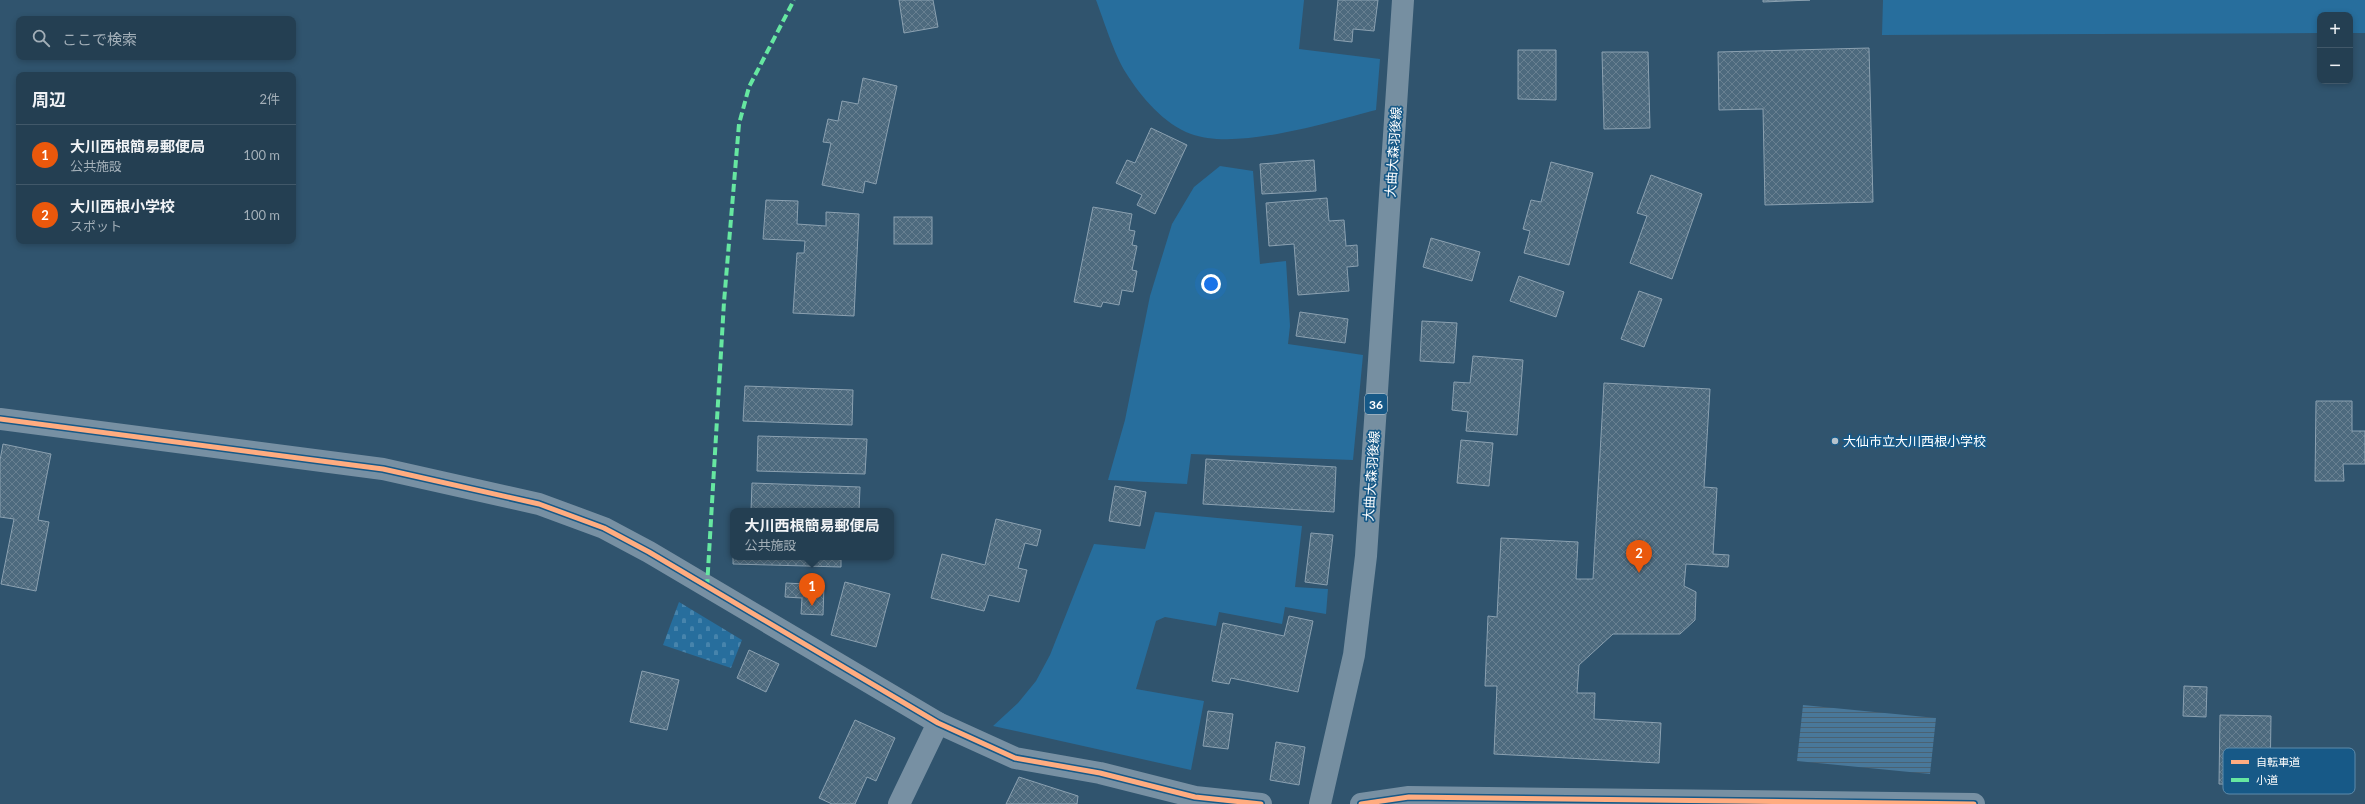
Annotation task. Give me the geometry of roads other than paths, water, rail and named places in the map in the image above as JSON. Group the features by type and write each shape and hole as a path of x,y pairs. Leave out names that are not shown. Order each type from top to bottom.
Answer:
{"main road":[{"name":"大曲大森羽後線","path":"1320,804 1354,655 1366,556 1404,0"}],"street":[{"path":"0,419 383,469 539,504 604,528 649,552 938,723 1015,758 1100,773 1195,797 1261,804"},
{"path":"899,804 938,723"},
{"path":"1361,804 1409,797 1974,804"}],"place":[{"name":"大仙市立大川西根小学校","path":"1835,441"},
{"name":"大川西根小学校","path":"1639,573"},
{"name":"大川西根簡易郵便局","path":"812,606"}]}
